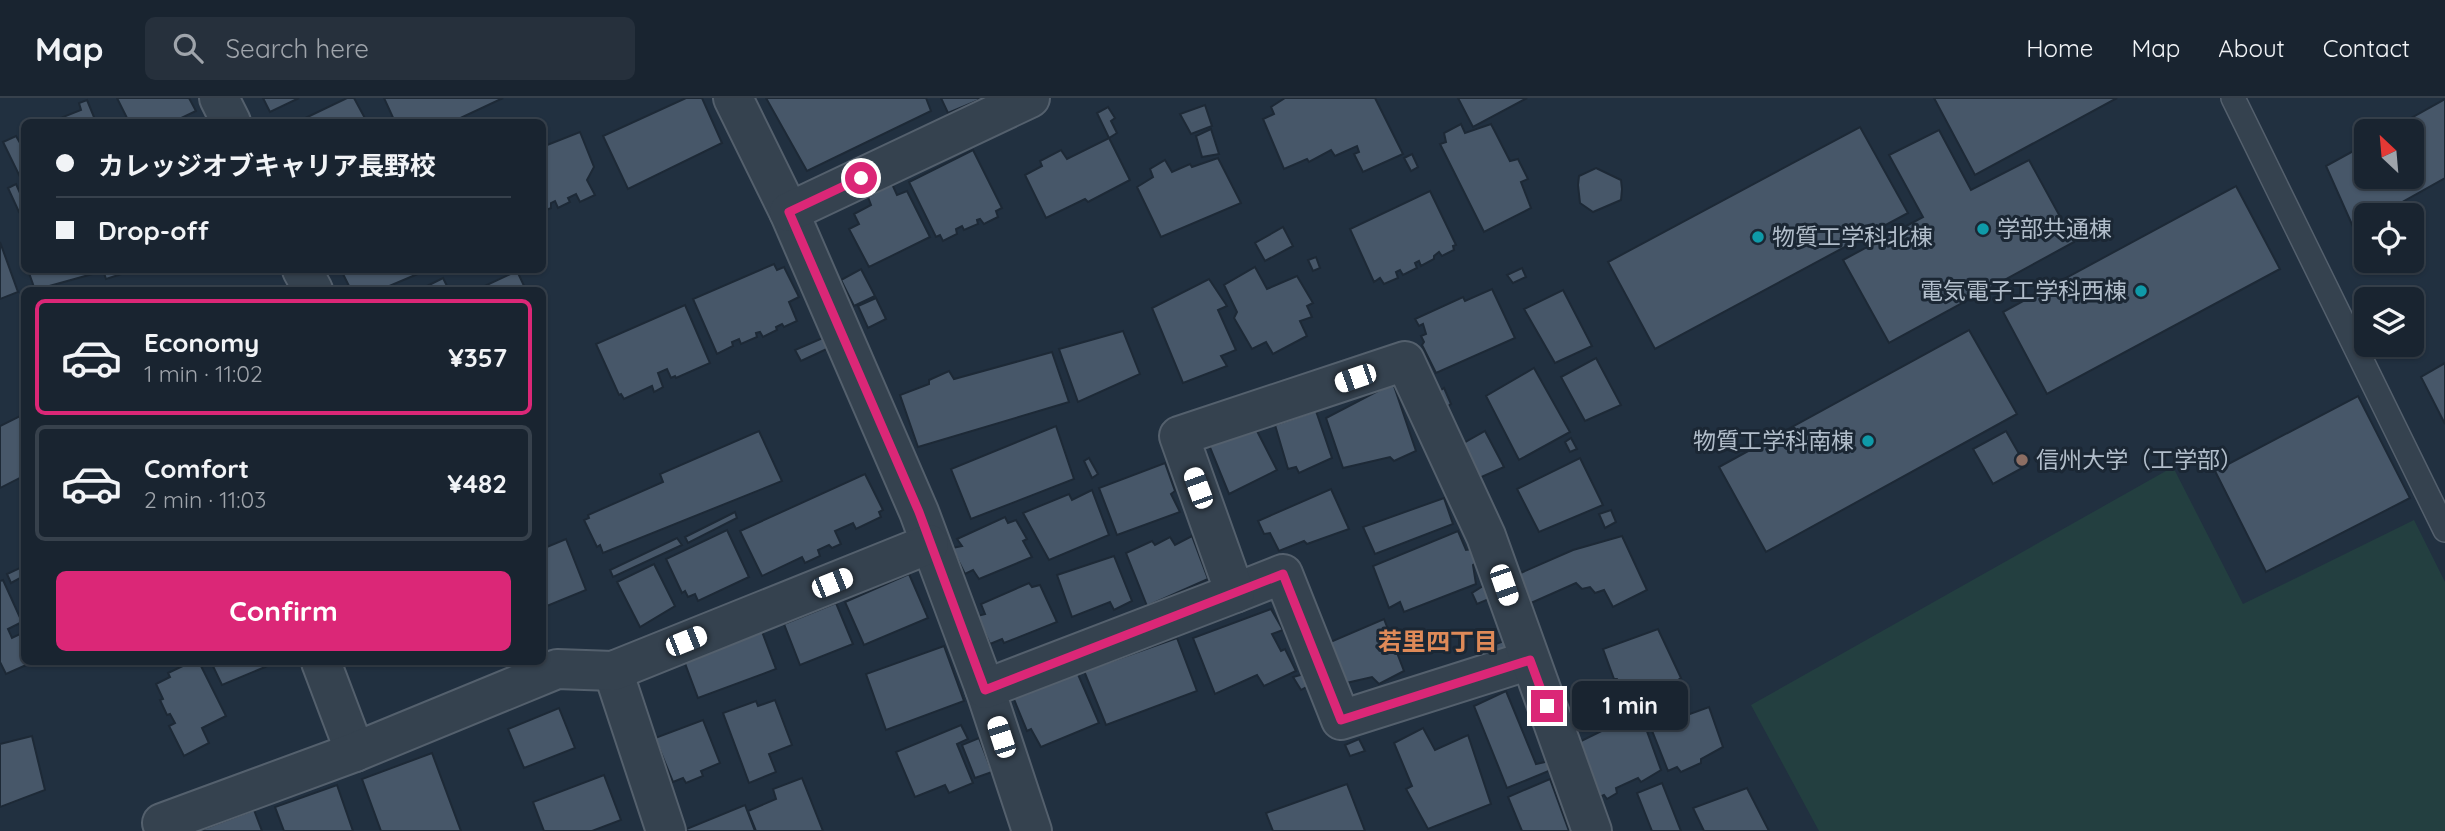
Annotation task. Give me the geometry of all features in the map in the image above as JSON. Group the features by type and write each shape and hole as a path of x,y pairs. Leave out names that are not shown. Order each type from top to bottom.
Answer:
{"street":[{"path":"219,98 230,119"},
{"path":"733,98 789,212 919,512 985,690 1032,831"},
{"path":"789,212 1030,98"},
{"path":"1236,593 1179,436 1405,361 1486,536 1592,831"},
{"path":"162,823 355,752 558,669 613,671 929,544"},
{"path":"985,690 1283,574 1341,720 1530,660"},
{"path":"322,665 355,752"},
{"path":"613,671 666,831"}],"lane":[{"path":"2233,98 2445,530"}],"green space":[{"path":"2173,467 2243,604 2414,520 2445,582 2445,831 1819,831 1751,705"}],"building":[{"path":"117,98 189,98 196,111 179,119 128,119"},
{"path":"263,98 299,98 270,112"},
{"path":"347,98 354,98 365,119 303,119"},
{"path":"384,98 503,98 458,119 394,119"},
{"path":"686,98 702,98 722,143 628,189 603,136"},
{"path":"766,98 926,98 931,111 807,171"},
{"path":"941,98 978,98 979,100 948,113"},
{"path":"1285,98 1375,98 1403,154 1363,172 1354,154 1359,152 1357,146 1335,156 1331,150 1309,162 1307,159 1284,169 1263,119 1274,114 1271,107"},
{"path":"1458,98 1527,98 1473,127"},
{"path":"1934,98 2117,98 1975,175"},
{"path":"2445,99 2445,178 2400,203 2354,203 2354,229 2326,166 2354,151 2354,189 2424,189 2424,119 2409,119"},
{"path":"87,100 95,119 58,119 81,110 79,103"},
{"path":"1205,105 1212,126 1191,134 1180,114"},
{"path":"1108,107 1115,118 1111,121 1117,133 1109,138 1097,113"},
{"path":"1461,124 1465,133 1491,124 1510,161 1518,159 1528,179 1521,182 1531,208 1484,232 1440,144 1446,142 1444,133"},
{"name":"物質工学科北棟","path":"1860,127 1908,213 1655,349 1608,262"},
{"path":"1211,129 1219,154 1202,157 1196,136"},
{"name":"学部共通棟","path":"1939,130 1971,190 2029,160 2074,242 1889,343 1843,260 1923,217 1889,155"},
{"path":"580,132 594,167 587,180 595,195 580,202 576,194 568,198 570,202 558,208 555,201 546,210 546,145"},
{"path":"16,136 21,142 21,179 3,142"},
{"path":"1109,138 1130,180 1088,202 1085,199 1046,218 1025,175 1042,166 1040,161 1061,150 1067,159"},
{"path":"973,150 1002,208 996,211 998,217 984,224 980,219 977,220 978,224 964,230 962,226 956,229 957,234 943,241 940,235 936,237 909,182"},
{"path":"1412,154 1418,167 1411,171 1404,158"},
{"path":"1218,158 1241,203 1161,237 1137,187 1153,177 1150,169 1165,160 1172,172 1190,164 1192,167"},
{"path":"1596,168 1621,180 1622,189 1621,200 1593,212 1580,203 1578,185 1579,176"},
{"path":"16,184 21,195 19,212 8,188"},
{"path":"892,184 897,195 907,191 930,237 869,267 849,229 859,224 854,214 871,205 868,197"},
{"name":"電気電子工学科西棟","path":"2236,186 2280,269 2047,394 2003,312"},
{"path":"1430,191 1456,245 1453,246 1454,250 1442,256 1439,252 1434,259 1421,266 1419,261 1415,263 1417,268 1403,275 1400,270 1396,272 1398,278 1384,284 1380,278 1374,282 1350,229"},
{"path":"1283,227 1293,246 1265,261 1255,243"},
{"path":"0,242 18,292 0,299"},
{"path":"1316,257 1320,268 1313,271 1308,260"},
{"path":"774,264 777,270 784,267 799,297 789,302 797,321 784,327 782,324 776,327 777,330 763,337 760,332 756,333 757,337 741,344 739,339 732,342 733,346 717,354 693,299"},
{"path":"1255,267 1267,289 1297,276 1313,303 1307,306 1312,317 1300,321 1307,336 1273,354 1266,342 1252,349 1234,318 1237,312 1224,285"},
{"path":"1522,268 1526,277 1513,283 1507,275"},
{"path":"861,269 875,296 854,306 841,280"},
{"path":"29,273 96,273 46,287 34,287"},
{"path":"104,273 125,273 106,279"},
{"path":"342,273 420,273 387,287 350,287"},
{"path":"518,273 525,287 482,287"},
{"path":"443,278 448,287 425,287"},
{"path":"1209,279 1227,306 1218,310 1236,350 1221,356 1227,366 1183,383 1152,308"},
{"path":"1492,289 1515,338 1436,373 1422,345 1424,342 1421,336 1426,334 1423,324 1419,326 1415,319 1463,297 1465,301"},
{"path":"1563,290 1592,346 1555,363 1524,309"},
{"path":"876,298 886,319 868,328 858,306"},
{"path":"685,305 710,363 676,378 671,378 667,369 658,373 663,387 654,392 652,386 624,399 619,395 596,344"},
{"name":"物質工学科南棟","path":"1969,330 2017,414 1766,552 1719,467"},
{"path":"1123,331 1140,374 1078,402 1059,349"},
{"path":"825,337 831,347 801,361 795,350"},
{"path":"1052,352 1069,402 918,447 900,395 929,384 929,380 949,371 954,379"},
{"path":"1596,358 1621,405 1585,421 1561,377"},
{"path":"2445,363 2445,424 2421,377"},
{"path":"1534,368 1570,432 1519,460 1486,396"},
{"path":"1393,383 1416,451 1394,461 1390,457 1343,468 1326,418"},
{"path":"1444,388 1451,404 1445,408 1438,392"},
{"path":"2358,396 2410,498 2266,572 2215,471"},
{"path":"1316,411 1332,458 1299,473 1296,467 1288,469 1275,425"},
{"path":"21,416 21,478 0,488 0,426"},
{"path":"1056,426 1074,479 971,519 951,469"},
{"path":"1256,429 1277,470 1229,494 1209,445"},
{"path":"759,431 782,481 603,553 600,545 597,547 584,520 589,518 588,515 663,482 660,474"},
{"path":"1485,431 1504,467 1477,479 1462,444"},
{"path":"2006,431 2026,466 1993,484 1973,449"},
{"path":"1571,438 1577,449 1570,452 1565,442"},
{"path":"1089,458 1098,474 1092,478 1084,461"},
{"path":"1580,458 1603,505 1539,532 1517,489"},
{"path":"1165,463 1175,491 1171,494 1180,512 1117,535 1099,488"},
{"path":"865,474 883,510 879,512 881,517 856,529 853,523 835,531 841,544 818,550 820,556 805,563 802,557 762,576 740,531"},
{"path":"1331,489 1349,529 1279,551 1270,533 1264,534 1258,521"},
{"path":"1092,490 1109,535 1049,560 1023,513 1069,494 1072,500"},
{"path":"1444,498 1453,524 1375,554 1363,527"},
{"path":"1611,510 1616,522 1605,528 1599,514"},
{"path":"735,512 737,518 688,543 685,537"},
{"path":"1005,517 1008,523 1016,520 1027,539 1023,541 1032,557 979,579 973,570 965,574 952,548 962,546 957,539"},
{"path":"727,530 749,577 698,601 695,594 688,597 685,591 682,593 666,559"},
{"path":"1458,531 1466,550 1472,549 1478,562 1473,565 1476,584 1404,612 1400,602 1389,608 1373,566"},
{"path":"1192,536 1208,579 1147,606 1126,553 1152,541 1155,545 1170,537 1175,545"},
{"path":"1622,536 1647,590 1613,607 1604,590 1595,593 1590,587 1582,589 1576,583 1531,603 1516,575 1573,550"},
{"path":"677,538 682,545 613,577 610,570"},
{"path":"566,539 586,590 546,606 546,547"},
{"path":"1114,556 1132,601 1114,610 1110,602 1072,617 1057,575"},
{"path":"654,564 675,606 640,627 617,582"},
{"path":"21,567 21,578 11,583 7,574"},
{"path":"909,574 928,618 864,645 845,602"},
{"path":"3,580 21,620 21,622 8,629 12,638 21,634 21,665 26,665 6,674 0,662 0,581"},
{"path":"1491,581 1494,597 1477,604 1472,593"},
{"path":"1029,583 1032,587 1040,585 1057,622 1004,643 1002,639 990,644 977,616 985,614 981,604"},
{"path":"836,603 853,644 800,665 784,624"},
{"path":"1271,609 1283,630 1272,634 1281,651 1285,649 1296,671 1264,686 1257,675 1215,694 1193,638"},
{"path":"1384,619 1404,671 1379,684 1372,677 1346,683 1328,643"},
{"path":"761,629 776,669 698,698 683,658"},
{"path":"1658,629 1681,678 1651,697 1642,686 1625,694 1617,679 1614,679 1603,649"},
{"path":"1177,638 1197,691 1106,725 1084,671"},
{"path":"1512,638 1519,652 1492,662 1485,648"},
{"path":"944,646 964,701 886,730 866,674"},
{"path":"185,665 200,665 226,716 202,728 209,743 184,756 169,726 175,723 170,714 167,715 156,684 170,677 168,673"},
{"path":"212,665 270,665 222,685"},
{"path":"1077,672 1099,723 1041,747 1031,729 1027,731 1013,697"},
{"path":"1304,674 1310,685 1301,690 1293,677"},
{"path":"1506,691 1536,764 1554,760 1556,768 1507,788 1474,706"},
{"path":"775,700 792,745 769,754 776,772 749,783 723,713 756,701 758,706"},
{"path":"1709,707 1723,747 1701,759 1701,763 1681,772 1677,767 1668,771 1651,728"},
{"path":"559,708 575,748 524,768 508,729"},
{"path":"1640,712 1661,770 1641,782 1638,778 1616,788 1617,793 1607,799 1604,795 1594,799 1575,744"},
{"path":"703,720 720,763 701,771 703,776 686,783 683,778 673,782 655,738"},
{"path":"961,725 968,739 957,744 973,783 949,793 945,785 915,797 896,752"},
{"path":"1423,728 1435,750 1468,735 1491,804 1428,829 1406,789 1412,786 1394,743"},
{"path":"32,736 45,790 0,807 0,744"},
{"path":"979,738 992,772 975,778 962,745"},
{"path":"1359,739 1365,751 1350,756 1345,745"},
{"path":"432,753 461,831 381,831 362,779"},
{"path":"604,775 621,820 592,831 544,831 533,802"},
{"path":"802,778 823,831 756,831 748,811 776,799 773,789"},
{"path":"1550,779 1569,831 1522,831 1508,797"},
{"path":"1662,783 1681,831 1652,831 1637,793"},
{"path":"1347,784 1365,831 1273,831 1266,813"},
{"path":"337,785 353,831 284,831 275,807"},
{"path":"1747,788 1769,831 1704,831 1693,808"},
{"path":"745,805 755,831 684,830"},
{"path":"254,810 262,831 198,831"}],"place":[{"name":"学部共通棟","path":"1983,229"},
{"name":"物質工学科北棟","path":"1758,237"},
{"name":"電気電子工学科西棟","path":"2141,291"},
{"name":"物質工学科南棟","path":"1868,441"},
{"name":"信州大学（工学部）","path":"2022,460"}],"district":[{"name":"若里四丁目","path":"1438,642"}],"route":[{"path":"861,178 789,212 919,512 985,690 1283,574 1341,720 1530,660 1547,706"}]}
